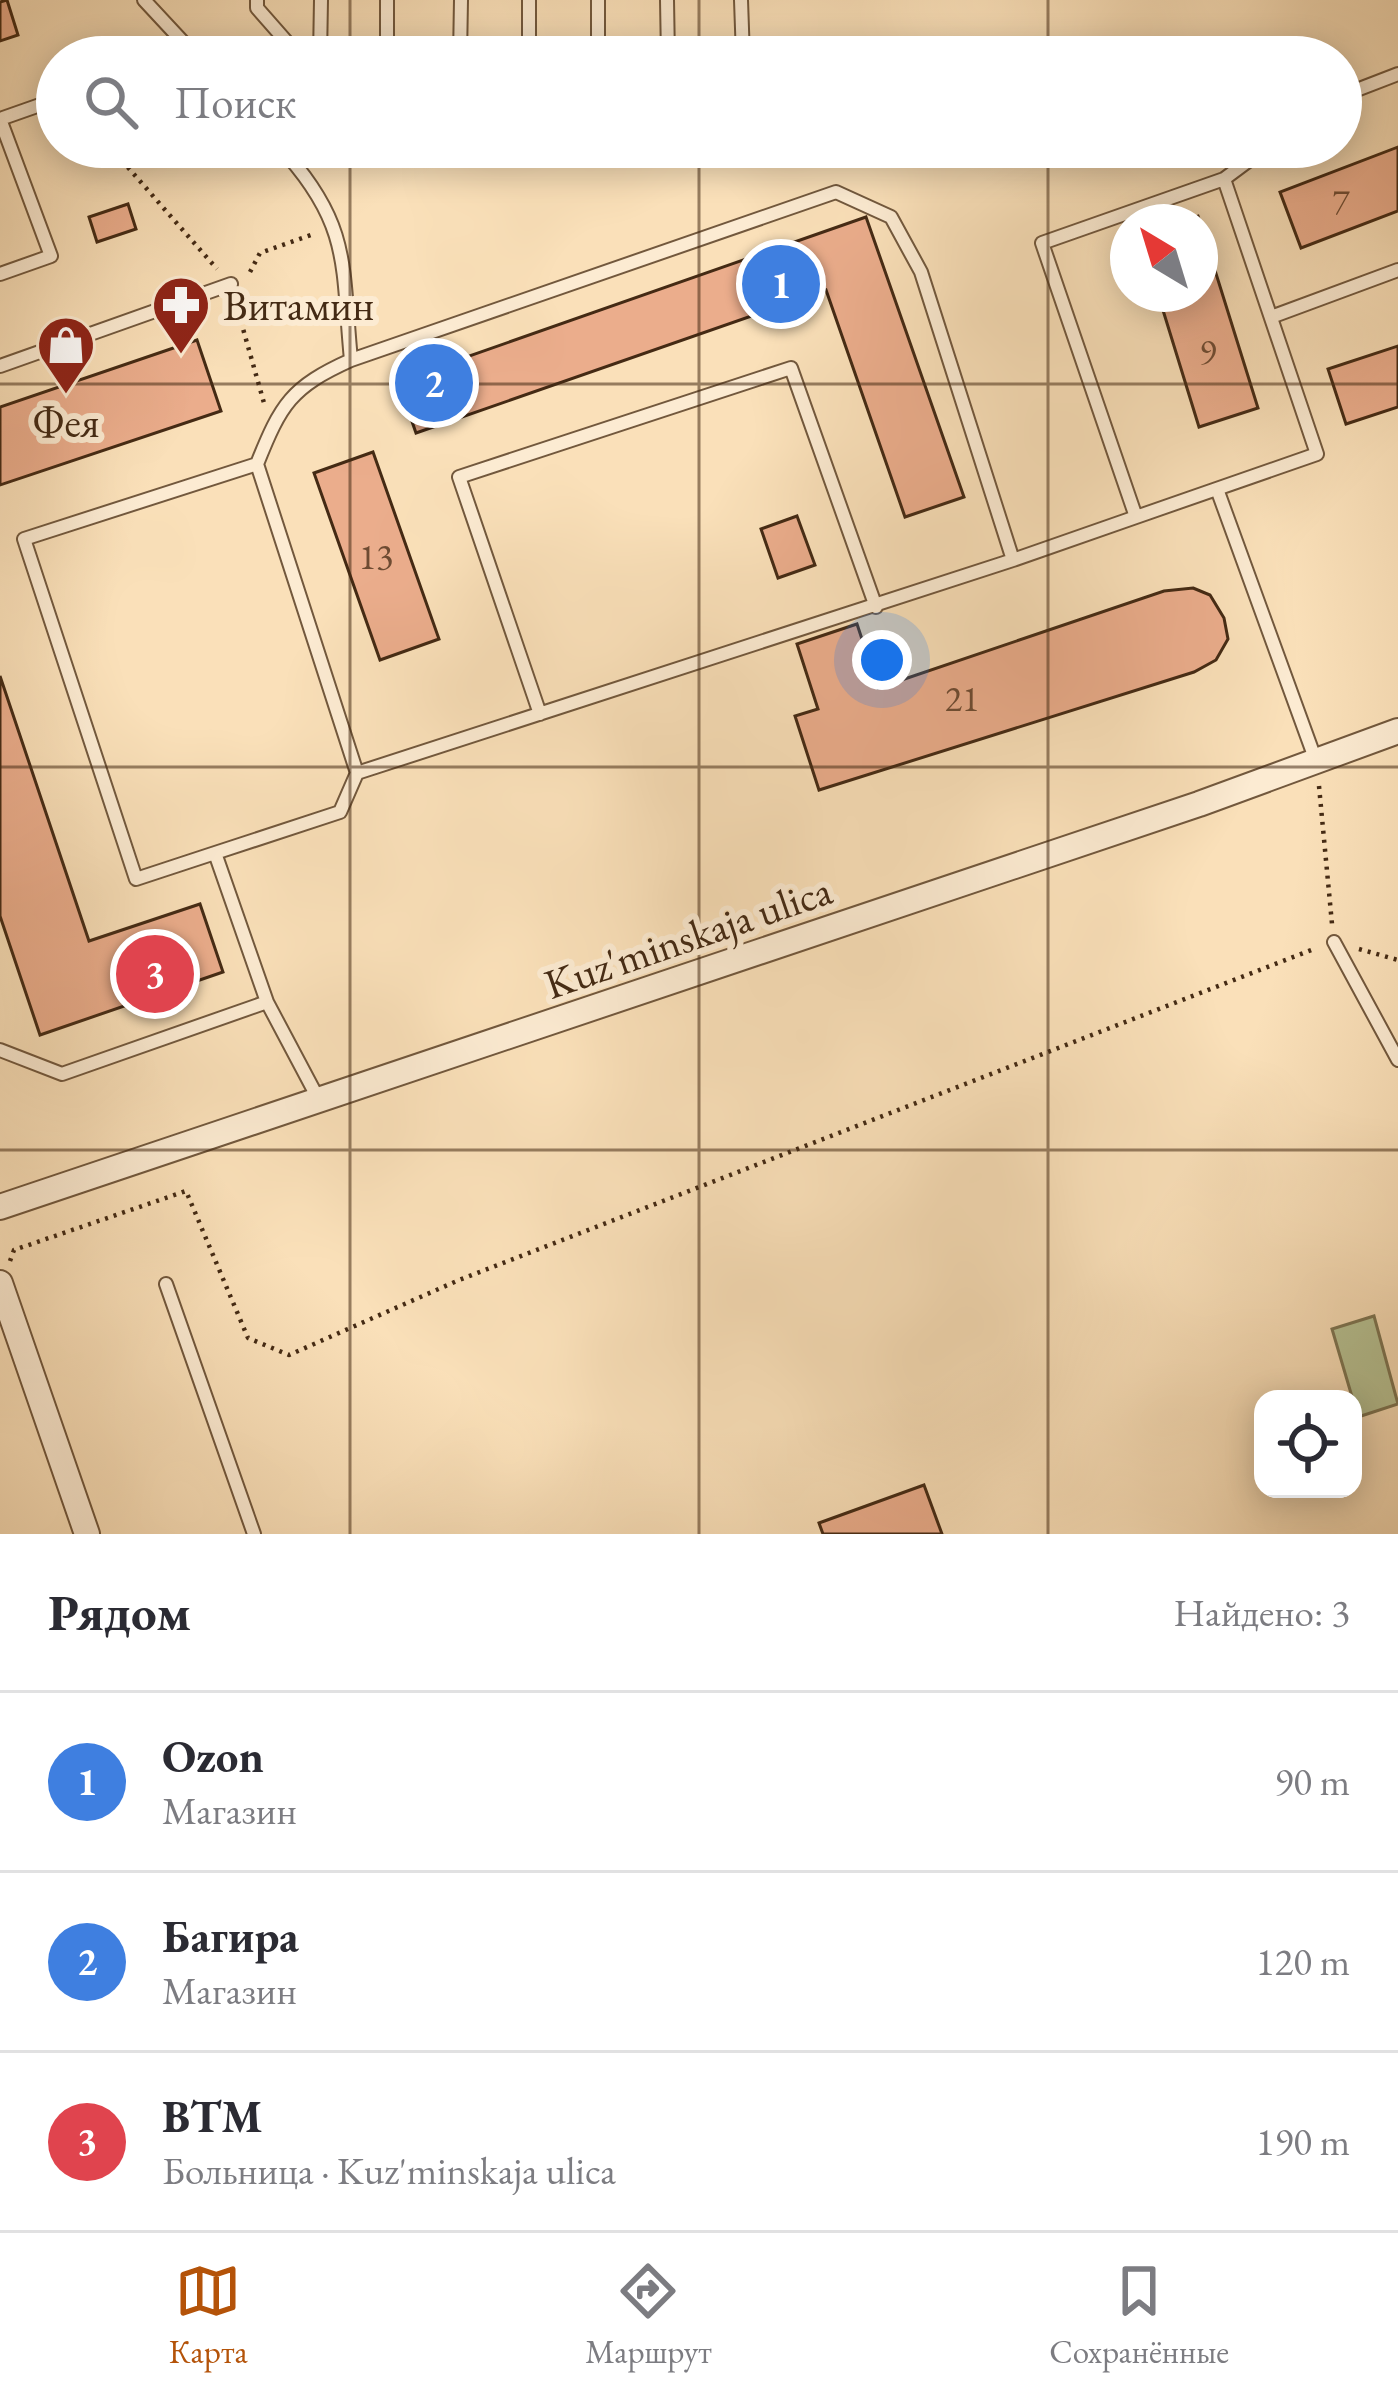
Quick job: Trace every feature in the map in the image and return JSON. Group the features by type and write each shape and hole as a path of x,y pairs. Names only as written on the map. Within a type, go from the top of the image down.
{"street":[{"name":"Kuz'minskaja ulica","path":"0,1207 320,1102 1398,731"},
{"path":"6,1277 87,1534"}],"lane":[{"path":"144,0 178,36"},
{"path":"320,36 321,0"},
{"path":"387,0 387,36"},
{"path":"460,36 461,0"},
{"path":"529,0 530,36"},
{"path":"598,0 598,36"},
{"path":"667,0 668,36"},
{"path":"741,0 742,36"},
{"path":"254,3 282,36"},
{"path":"1362,88 1398,74"},
{"path":"0,274 51,256 1,118 36,106"},
{"path":"301,168 338,227 351,360"},
{"path":"1136,518 1042,243 1224,179 1239,168"},
{"path":"357,773 876,607 1317,454 1224,179"},
{"path":"257,464 24,539 136,879 340,812 357,773 257,464 285,400 307,380 351,360 836,192 891,217 922,272 1013,560"},
{"path":"1271,317 1398,270"},
{"path":"0,366 231,284"},
{"path":"540,714 459,477 791,368 876,607"},
{"path":"1217,490 1316,761"},
{"path":"214,853 266,1002 320,1102"},
{"path":"1334,942 1398,1060"},
{"path":"0,1050 62,1074 266,1002"},
{"path":"166,1284 254,1534"}],"path":[{"path":"231,284 247,278 260,253 326,230"},
{"path":"1316,761 1334,942"},
{"path":"6,1277 14,1250 186,1191 248,1338 289,1355 459,1280 1113,1022 1334,942 1398,960"}],"green space":[{"path":"1374,1316 1398,1404 1362,1416 1362,1390 1350,1390 1332,1329"}],"building":[{"path":"7,0 18,35 0,41 0,2"},
{"path":"1398,147 1398,211 1301,248 1280,192 1343,168 1362,168 1362,161"},
{"path":"128,204 136,229 97,242 89,217"},
{"path":"866,217 964,497 905,517 826,290 416,433 398,381"},
{"path":"1218,280 1258,408 1199,427 1164,312 1218,312"},
{"path":"197,340 221,411 0,485 0,407"},
{"path":"1398,346 1398,407 1346,424 1328,369"},
{"path":"373,452 439,639 380,660 314,473"},
{"path":"797,516 815,565 778,578 761,529"},
{"path":"1193,588 1210,595 1224,618 1228,639 1216,660 1194,672 819,790 795,716 818,709 797,644 857,624 878,688 1164,591"},
{"path":"0,676 89,941 200,904 223,972 40,1035 0,916"},
{"path":"924,1485 942,1534 823,1534 819,1523"}],"place":[{"name":"Ozon","path":"781,284"},
{"name":"Витамин","path":"181,356"},
{"name":"Багира","path":"434,383"},
{"name":"Фея","path":"66,396"},
{"name":"ВТМ","path":"155,974"}]}
